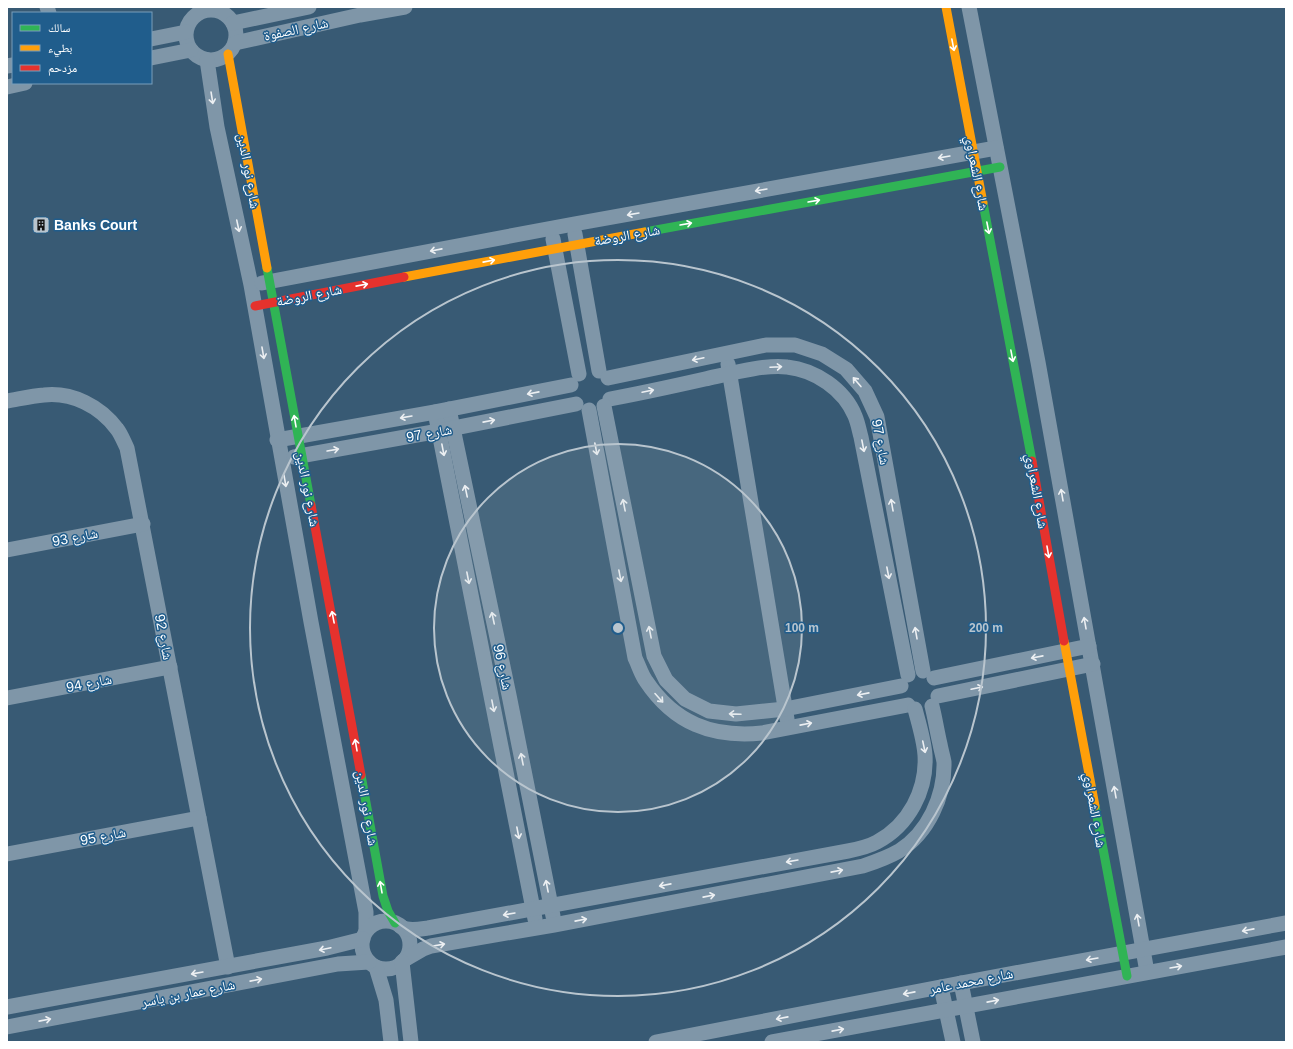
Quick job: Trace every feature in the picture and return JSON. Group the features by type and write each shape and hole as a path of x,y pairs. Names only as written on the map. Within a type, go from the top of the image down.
{"street":[{"name":"شارع الصفوة","path":"233,23 309,7"},
{"name":"شارع الصفوة","path":"232,48 359,11 405,7"},
{"name":"شارع الشعراوي","path":"946,7 1023,412 1069,669 1127,976"},
{"name":"شارع الشعراوي","path":"969,7 1038,362 1147,972"},
{"path":"219,9 233,23 236,36 232,48 218,59 207,60 200,58 191,50 188,44 186,32 190,21 198,10 219,9"},
{"path":"152,38 186,32"},
{"name":"شارع نور الدين","path":"232,48 270,282 383,896 388,911 398,924"},
{"path":"152,58 191,50"},
{"name":"شارع نور الدين","path":"207,60 217,127 255,306 277,440 366,912 365,934"},
{"path":"7,86 19,84"},
{"name":"شارع الروضة","path":"251,285 574,224 996,148"},
{"name":"شارع الروضة","path":"255,306 555,248 1000,167"},
{"path":"574,224 604,374 612,388 607,403 654,656 666,680 685,699 709,711 736,714 785,709 904,681 917,671 929,674 1089,646"},
{"path":"551,229 575,379 572,395 582,407 635,658 645,679 659,698 676,714 697,725 719,732 742,734 788,728 912,707 924,709 935,701 1093,664"},
{"name":"شارع 97","path":"604,374 766,345 795,345 822,354 846,369 865,391 877,417 929,674"},
{"path":"726,353 788,728"},
{"name":"شارع 97","path":"607,403 730,374 786,366 808,371 833,387 843,397 855,416 861,437 904,681"},
{"path":"575,379 589,370 604,374"},
{"name":"شارع 97","path":"277,440 442,411 575,379"},
{"name":"شارع 92","path":"7,401 45,395 65,396 85,402 102,413 117,429 127,448 228,967"},
{"path":"582,407 597,410 607,403"},
{"name":"شارع 97","path":"281,460 582,407"},
{"name":"شارع 96","path":"442,411 537,928"},
{"name":"شارع 96","path":"446,430 510,695 554,925"},
{"name":"شارع 93","path":"7,550 142,524"},
{"name":"شارع 94","path":"7,698 170,668"},
{"path":"373,964 386,968 392,968 422,949 431,946 554,925 863,866 882,860 900,850 916,837 928,820 937,802 942,782 944,762 935,701 939,690 938,683 929,674"},
{"path":"391,1042 386,1000 373,964 363,951 365,934 378,922 390,921 403,928 411,929 428,928 533,910 863,848 890,834 911,811 918,798 923,783 925,768 925,753 912,707 902,697 904,681"},
{"name":"شارع 95","path":"7,854 199,818"},
{"name":"شارع محمد عامر","path":"656,1042 707,1037 961,983 1286,923"},
{"path":"398,924 408,936 409,942 408,955 403,961 411,1042"},
{"name":"شارع عمار بن ياسر","path":"7,1007 327,948 365,934"},
{"name":"شارع محمد عامر","path":"772,1042 1286,947"},
{"name":"شارع عمار بن ياسر","path":"7,1027 338,964 373,964"},
{"path":"961,983 973,1042"},
{"path":"941,987 953,1042"}],"traffic: fast":[{"path":"645,232 1000,167"},
{"path":"983,203 1032,461"},
{"path":"267,268 311,505"},
{"path":"361,775 383,896 388,911 395,923"},
{"path":"1095,806 1127,976"}],"traffic: slow":[{"path":"946,7 983,203"},
{"path":"228,54 267,268"},
{"path":"404,277 645,232"},
{"path":"1064,641 1095,806"}],"traffic: jam":[{"path":"255,306 404,277"},
{"path":"1032,461 1064,641"},
{"path":"311,505 361,775"}],"place":[{"name":"Banks Court","path":"41,225"}]}
